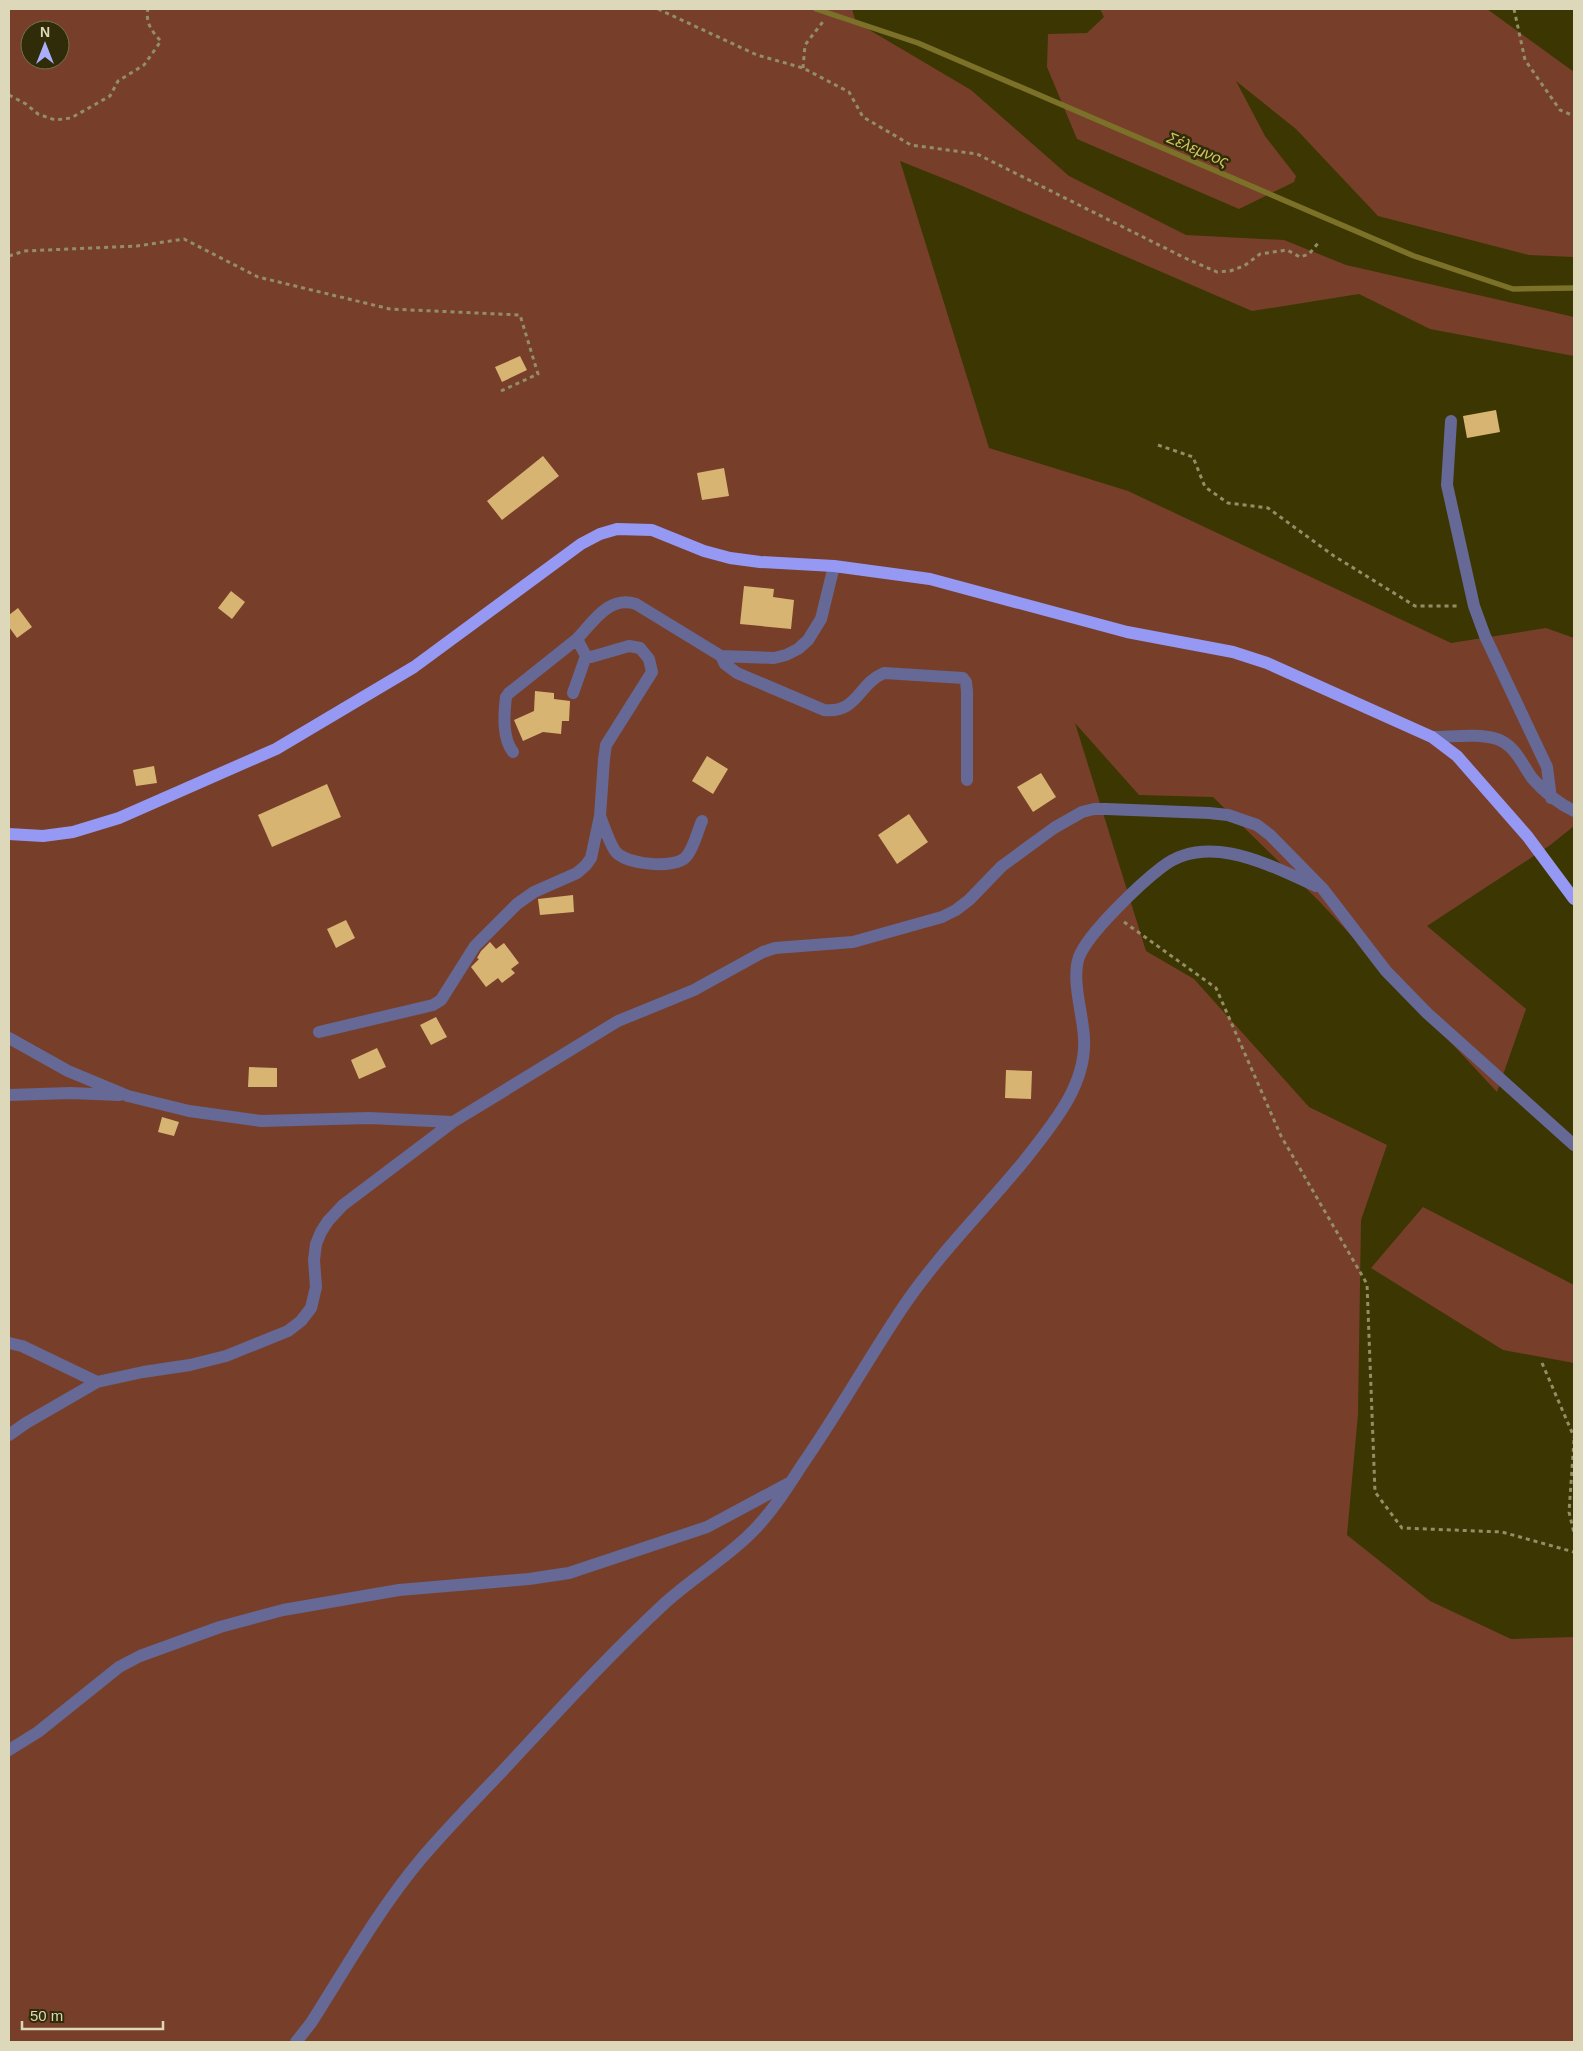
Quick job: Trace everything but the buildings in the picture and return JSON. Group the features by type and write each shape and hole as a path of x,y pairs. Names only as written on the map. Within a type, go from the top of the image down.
{"main road":[{"path":"9,834 42,836 73,832 119,818 276,749 414,667 582,544 600,534 617,529 652,530 704,551 730,558 760,562 834,566 930,579 1127,632 1233,652 1267,663 1432,737 1458,756 1528,837 1574,899"}],"street":[{"path":"1451,421 1447,485 1474,606 1485,636 1547,767 1551,798"},
{"path":"512,752 508,746 506,735 506,697 576,639 609,606 623,601 636,604 721,656 774,658 798,649 808,640 821,619 834,566"},
{"path":"573,693 586,656 576,639"},
{"path":"319,1032 432,1005 441,1000 475,946 517,904 534,892 577,873 591,858 600,816 606,746 652,672 652,666 640,648 635,646 591,657 586,656"},
{"path":"721,656 725,664 737,673 824,710 834,711 849,706 875,678 884,673 963,678 966,682 967,691 967,780"},
{"path":"1432,737 1483,737 1505,743 1512,747 1533,779 1551,798 1574,811"},
{"path":"9,1435 26,1423 97,1382 143,1372 190,1365 226,1356 288,1331 301,1321 311,1308 316,1287 314,1260 316,1244 321,1232 343,1205 453,1122 618,1021 694,990 763,952 775,948 853,942 942,917 956,910 969,900 1002,866 1054,828 1082,812 1106,809 1209,813 1241,819 1257,825 1270,835 1323,889 1386,971 1420,1006 1574,1145"},
{"path":"600,816 616,853 626,859 641,863 671,864 680,862 687,855 702,821"},
{"path":"296,2042 311,2023 393,1895 421,1859 558,1712 666,1602 751,1534 774,1507 829,1426 902,1309 963,1230 1052,1125 1074,1088 1085,1043 1077,979 1080,954 1112,913 1161,867 1177,857 1191,853 1217,852 1253,859 1323,889"},
{"path":"9,1038 68,1071 128,1096 189,1111 261,1121 369,1118 453,1122"},
{"path":"9,1095 70,1093 128,1096"},
{"path":"9,1343 22,1346 97,1382"},
{"path":"9,1750 38,1732 119,1667 140,1656 220,1627 283,1610 399,1590 529,1579 569,1573 707,1527 792,1481"}],"path":[{"path":"9,95 26,104 38,114 55,120 71,118 110,96 118,81 144,65 162,41 153,32 146,17 148,9"},
{"path":"658,9 757,55 803,68 849,92 863,117 911,145 977,154 1185,258 1217,272 1230,271 1244,266 1260,254 1287,250 1300,257 1309,254 1319,242"},
{"path":"1514,9 1525,60 1560,110 1574,116"},
{"path":"803,68 804,45 825,19"},
{"path":"9,256 24,251 137,246 184,239 258,277 390,309 520,315 538,374 502,391"},
{"path":"1158,445 1193,457 1205,487 1228,502 1268,508 1334,556 1415,606 1474,606"},
{"path":"1112,913 1216,988 1281,1136 1367,1284 1374,1492 1402,1528 1502,1532 1574,1552"},
{"path":"1542,1363 1574,1438 1568,1512 1574,1533"}],"shaded area":[{"path":"9,9 852,9 856,22 971,90 1069,176 1186,235 1284,240 1346,265 1574,317 1574,356 1430,329 1359,294 1252,311 900,161 989,448 1128,491 1451,643 1546,628 1574,638 1574,826 1549,846 1427,926 1526,1009 1497,1092 1319,901 1213,797 1139,795 1075,723 1146,951 1194,979 1309,1107 1387,1145 1361,1220 1358,1414 1347,1535 1430,1601 1511,1639 1574,1637 1574,2042 9,2042"},
{"path":"1100,9 1487,9 1574,72 1574,257 1529,255 1378,216 1296,129 1236,81 1265,136 1296,176 1294,182 1239,209 1077,139 1047,67 1048,34 1087,33 1104,17"},
{"path":"1423,1207 1574,1285 1574,1363 1503,1350 1371,1268"}],"waterway":[{"name":"Σέλεμνος","path":"816,9 918,43 1414,256 1513,289 1574,288"}]}
